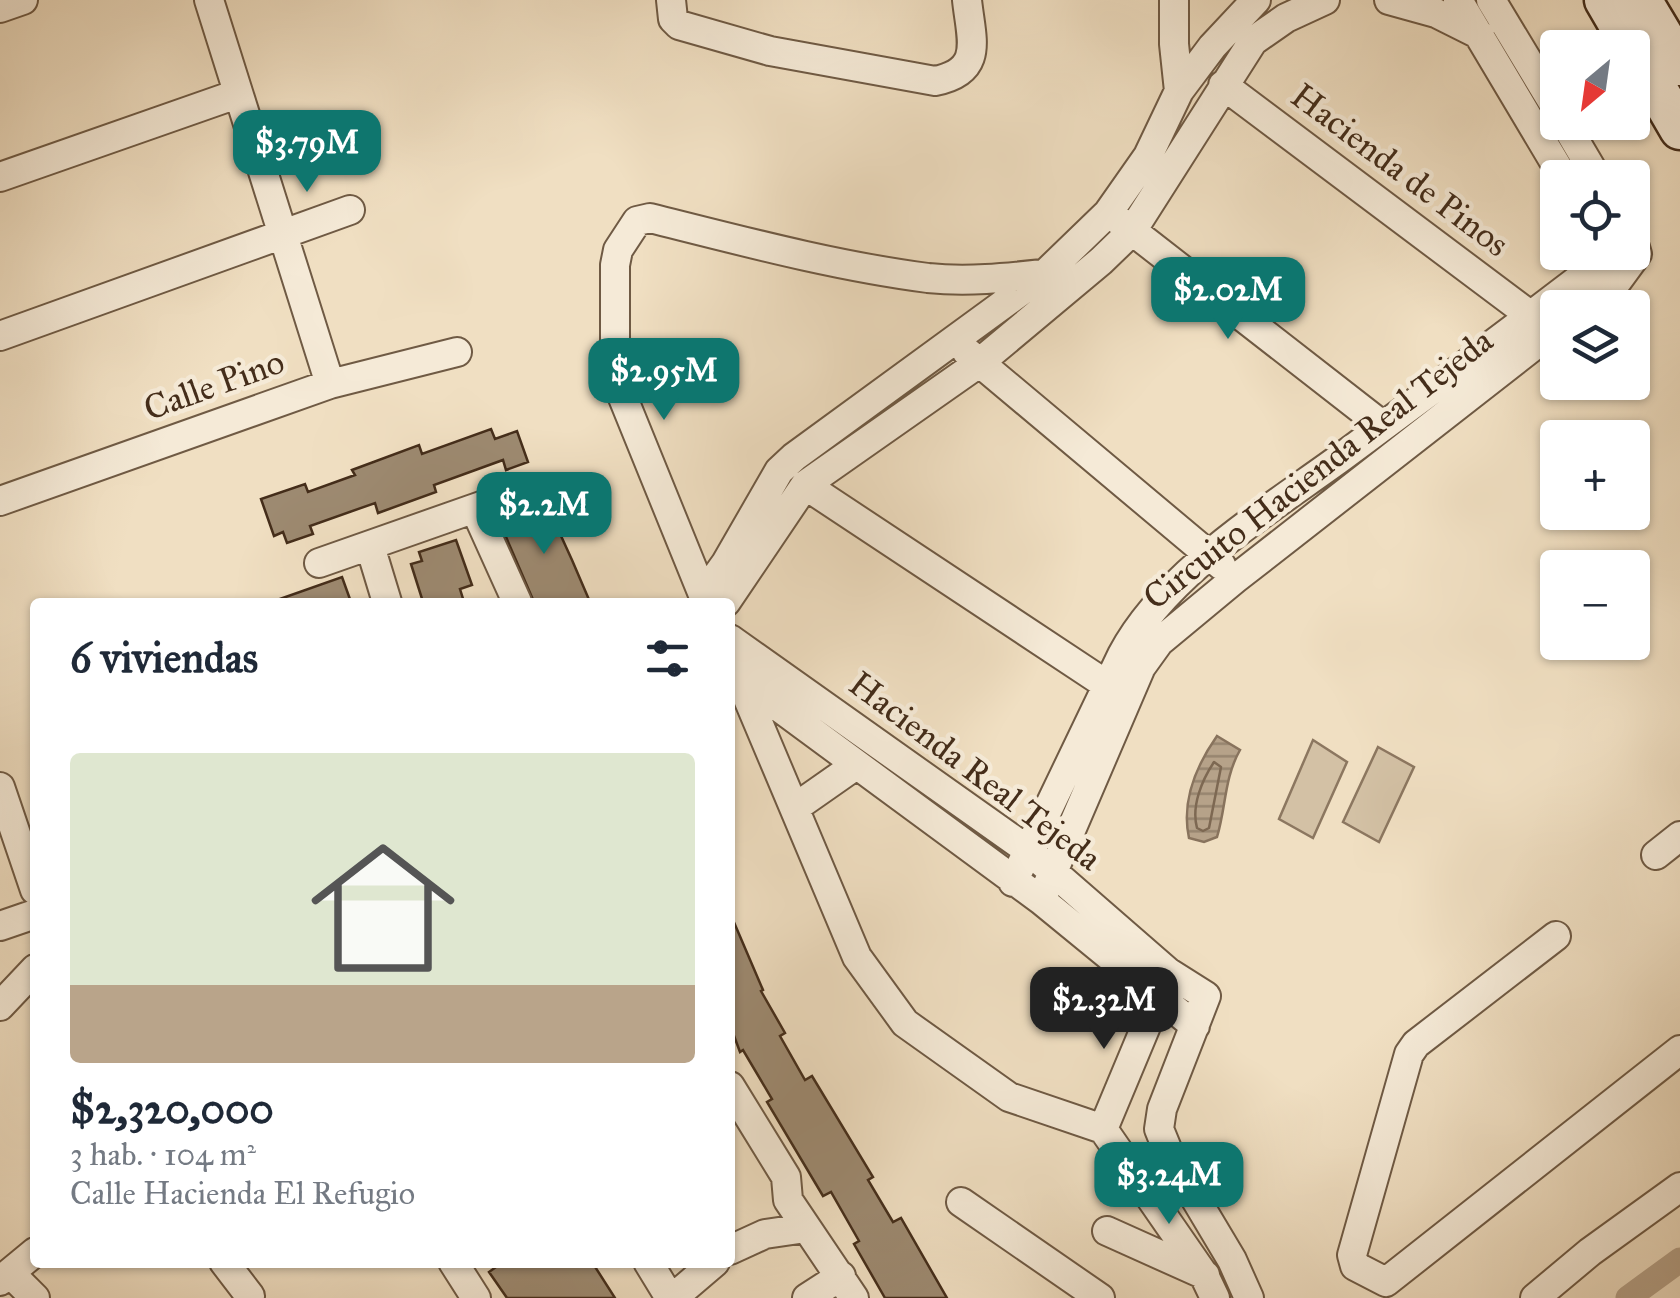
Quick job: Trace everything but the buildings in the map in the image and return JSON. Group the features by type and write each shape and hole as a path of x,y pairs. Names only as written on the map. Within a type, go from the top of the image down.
{"main road":[{"path":"1605,0 1672,63"},
{"path":"1641,0 1672,63 1680,129"}],"street":[{"path":"0,8 23,0"},
{"path":"209,0 330,384"},
{"path":"671,0 673,18 679,25 770,51 935,81 962,72 969,64 972,53 967,0"},
{"path":"1174,0 1179,91"},
{"path":"713,598 726,563 779,471 1046,274 1108,212 1148,156 1179,91 1212,46 1256,0"},
{"path":"714,598 806,485 979,363 1132,230 1253,41 1286,18 1325,0"},
{"path":"1389,0 1436,13 1491,19"},
{"path":"1458,0 1491,19 1540,86"},
{"path":"1491,19 1556,160"},
{"name":"Hacienda de Pinos","path":"1223,85 1532,316"},
{"path":"0,177 237,94"},
{"path":"0,336 350,210"},
{"path":"1108,212 1383,426"},
{"path":"711,598 615,378 615,265 625,235 636,222 650,218 760,246 930,278 988,280 1046,274"},
{"name":"Circuito Hacienda Real Tejeda","path":"1013,882 1132,634 1209,554 1590,270"},
{"path":"1606,290 1625,270"},
{"path":"954,341 1235,579"},
{"name":"Circuito Hacienda Real Tejeda","path":"1041,900 1141,667 1159,642 1540,342"},
{"name":"Calle Pino","path":"0,501 330,384 458,352"},
{"path":"806,485 1107,685"},
{"path":"319,562 504,498"},
{"path":"475,509 515,598"},
{"path":"370,546 387,598"},
{"name":"Hacienda Real Tejeda","path":"735,643 1029,851 1163,984"},
{"path":"736,667 857,957 905,1023 1009,1097 1103,1129 1210,1286"},
{"name":"Hacienda Real Tejeda","path":"736,667 856,765 1013,882 1163,984"},
{"name":"Hacienda Real Tejeda","path":"796,808 856,765"},
{"path":"0,787 30,875"},
{"path":"1656,855 1680,836"},
{"path":"0,926 30,916"},
{"path":"1556,936 1416,1044 1409,1054 1352,1255 1354,1266 1379,1290 1680,1050"},
{"path":"0,1006 30,974"},
{"path":"1103,1129 1163,984"},
{"path":"1163,984 1206,996 1162,1109 1158,1129 1232,1260 1249,1298"},
{"path":"1163,984 1195,1026"},
{"path":"735,1094 786,1177 788,1200 848,1287 807,1298"},
{"path":"1535,1298 1590,1252 1680,1187"},
{"path":"961,1202 1082,1293"},
{"path":"735,1248 765,1234 806,1228"},
{"path":"1107,1230 1210,1286"},
{"path":"30,1256 5,1277 35,1298"},
{"path":"1210,1286 1232,1260"},
{"path":"229,1268 250,1296"},
{"path":"456,1268 476,1298"},
{"path":"652,1268 671,1298 708,1268"}],"shaded area":[{"path":"1313,740 1347,762 1313,838 1279,819"},
{"path":"1378,747 1414,767 1379,842 1343,822"}],"water":[{"path":"1217,736 1240,750 1231,771 1217,837 1204,842 1189,838 1187,811 1197,772"}],"waterway":[{"path":"1628,1298 1680,1260"}]}
